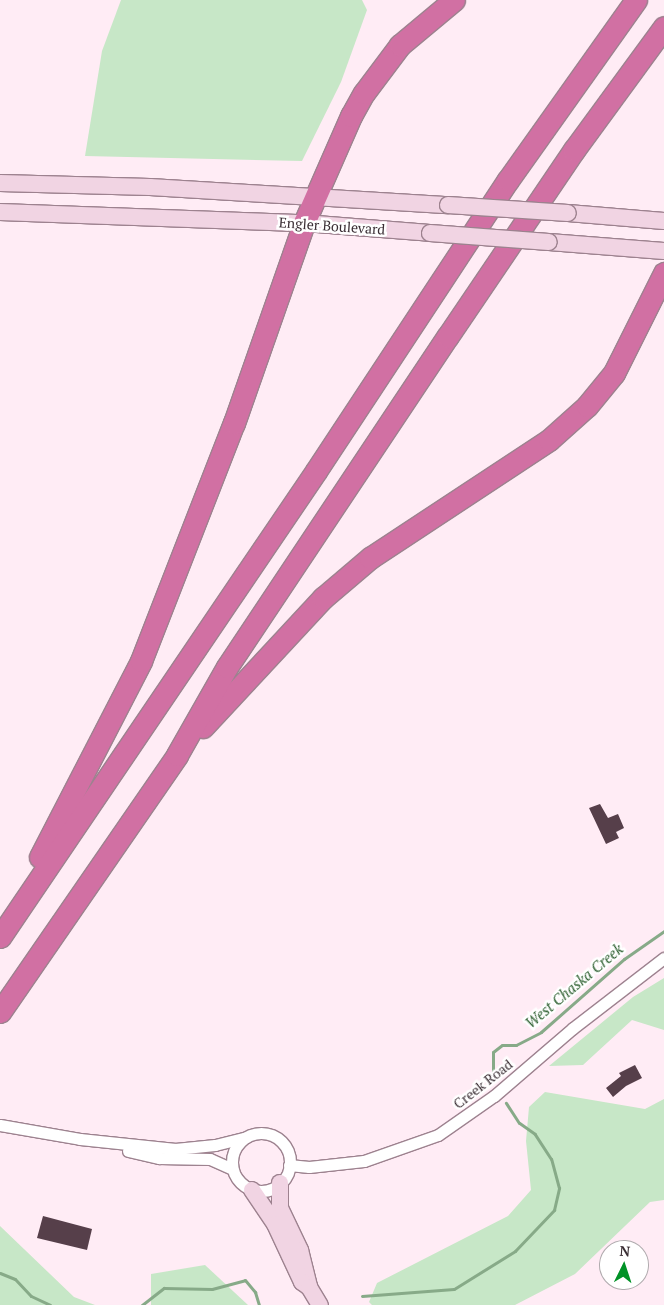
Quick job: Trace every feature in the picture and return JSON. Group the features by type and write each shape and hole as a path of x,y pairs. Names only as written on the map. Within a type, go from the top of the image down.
{"highway":[{"path":"0,931 75,793 141,661 234,424 304,222 364,93 400,45 454,0"},
{"path":"0,937 300,496 508,180 636,0"},
{"path":"0,1012 177,755 227,667 448,336 574,150 664,27"},
{"path":"177,755 329,593 378,553 549,440 587,406 614,372 664,273"}],"main road":[{"name":"Engler Boulevard","path":"0,183 150,187 448,205 664,221"},
{"name":"Engler Boulevard","path":"0,212 304,222 664,251"},
{"path":"280,1183 280,1208 300,1250 309,1287 320,1305"},
{"path":"252,1190 274,1224 302,1282 309,1287"}],"street":[{"name":"Creek Road","path":"289,1165 309,1167 364,1161 438,1134 494,1096 572,1028 664,958"},
{"path":"0,1125 80,1139 159,1158 210,1159 232,1169"},
{"path":"80,1139 175,1149 215,1145 255,1134 273,1136 286,1148 289,1165 280,1183 272,1189 252,1190 236,1178 232,1169 234,1150 246,1137"}],"green space":[{"path":"121,0 362,0 367,10 341,82 302,161 85,156 102,51"},
{"path":"664,978 664,1030 632,1020 583,1065 549,1066 633,997"},
{"path":"545,1092 645,1109 664,1099 664,1200 650,1202 610,1240 599,1240 599,1251 575,1274 515,1305 372,1305 369,1302 377,1283 508,1216 531,1190 526,1141 529,1107"},
{"path":"0,1226 74,1297 95,1305 0,1305"},
{"path":"205,1265 248,1305 151,1305 151,1274"}],"building":[{"path":"600,804 608,818 618,814 624,828 616,832 619,838 606,844 589,808"},
{"path":"635,1065 642,1078 626,1086 613,1097 606,1088 621,1076 619,1073"},
{"path":"43,1216 92,1229 87,1250 37,1238"}],"waterway":[{"name":"West Chaska Creek","path":"493,1078 493,1052 502,1045 516,1045 541,1032 624,959 664,931"},
{"name":"West Chaska Creek","path":"362,1296 454,1289 515,1251 554,1210 559,1188 551,1159 535,1134 519,1123 506,1103"},
{"name":"West Chaska Creek","path":"0,1273 15,1279 31,1296 50,1305"},
{"name":"West Chaska Creek","path":"142,1305 164,1288 212,1289 245,1280 255,1292 259,1305"}]}
